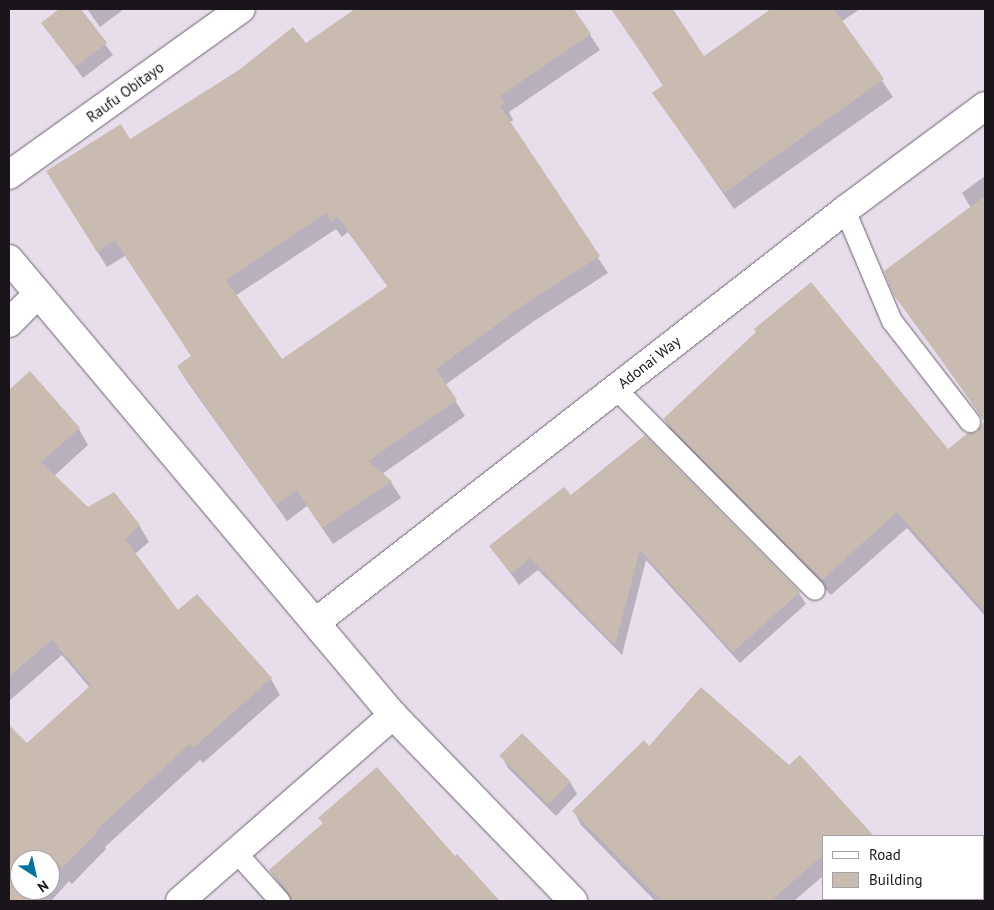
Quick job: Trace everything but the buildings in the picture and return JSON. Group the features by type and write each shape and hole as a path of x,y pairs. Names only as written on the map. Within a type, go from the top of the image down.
{"street":[{"name":"Raufu Obitayo","path":"9,175 241,9"},
{"name":"Adonai Way","path":"316,622 845,210 985,106"},
{"path":"9,259 37,295 393,715 573,901"},
{"path":"9,323 37,295"},
{"path":"180,901 393,715"}],"lane":[{"path":"845,210 892,321 970,422"},
{"path":"615,388 815,590"},
{"path":"236,852 280,901"}]}
